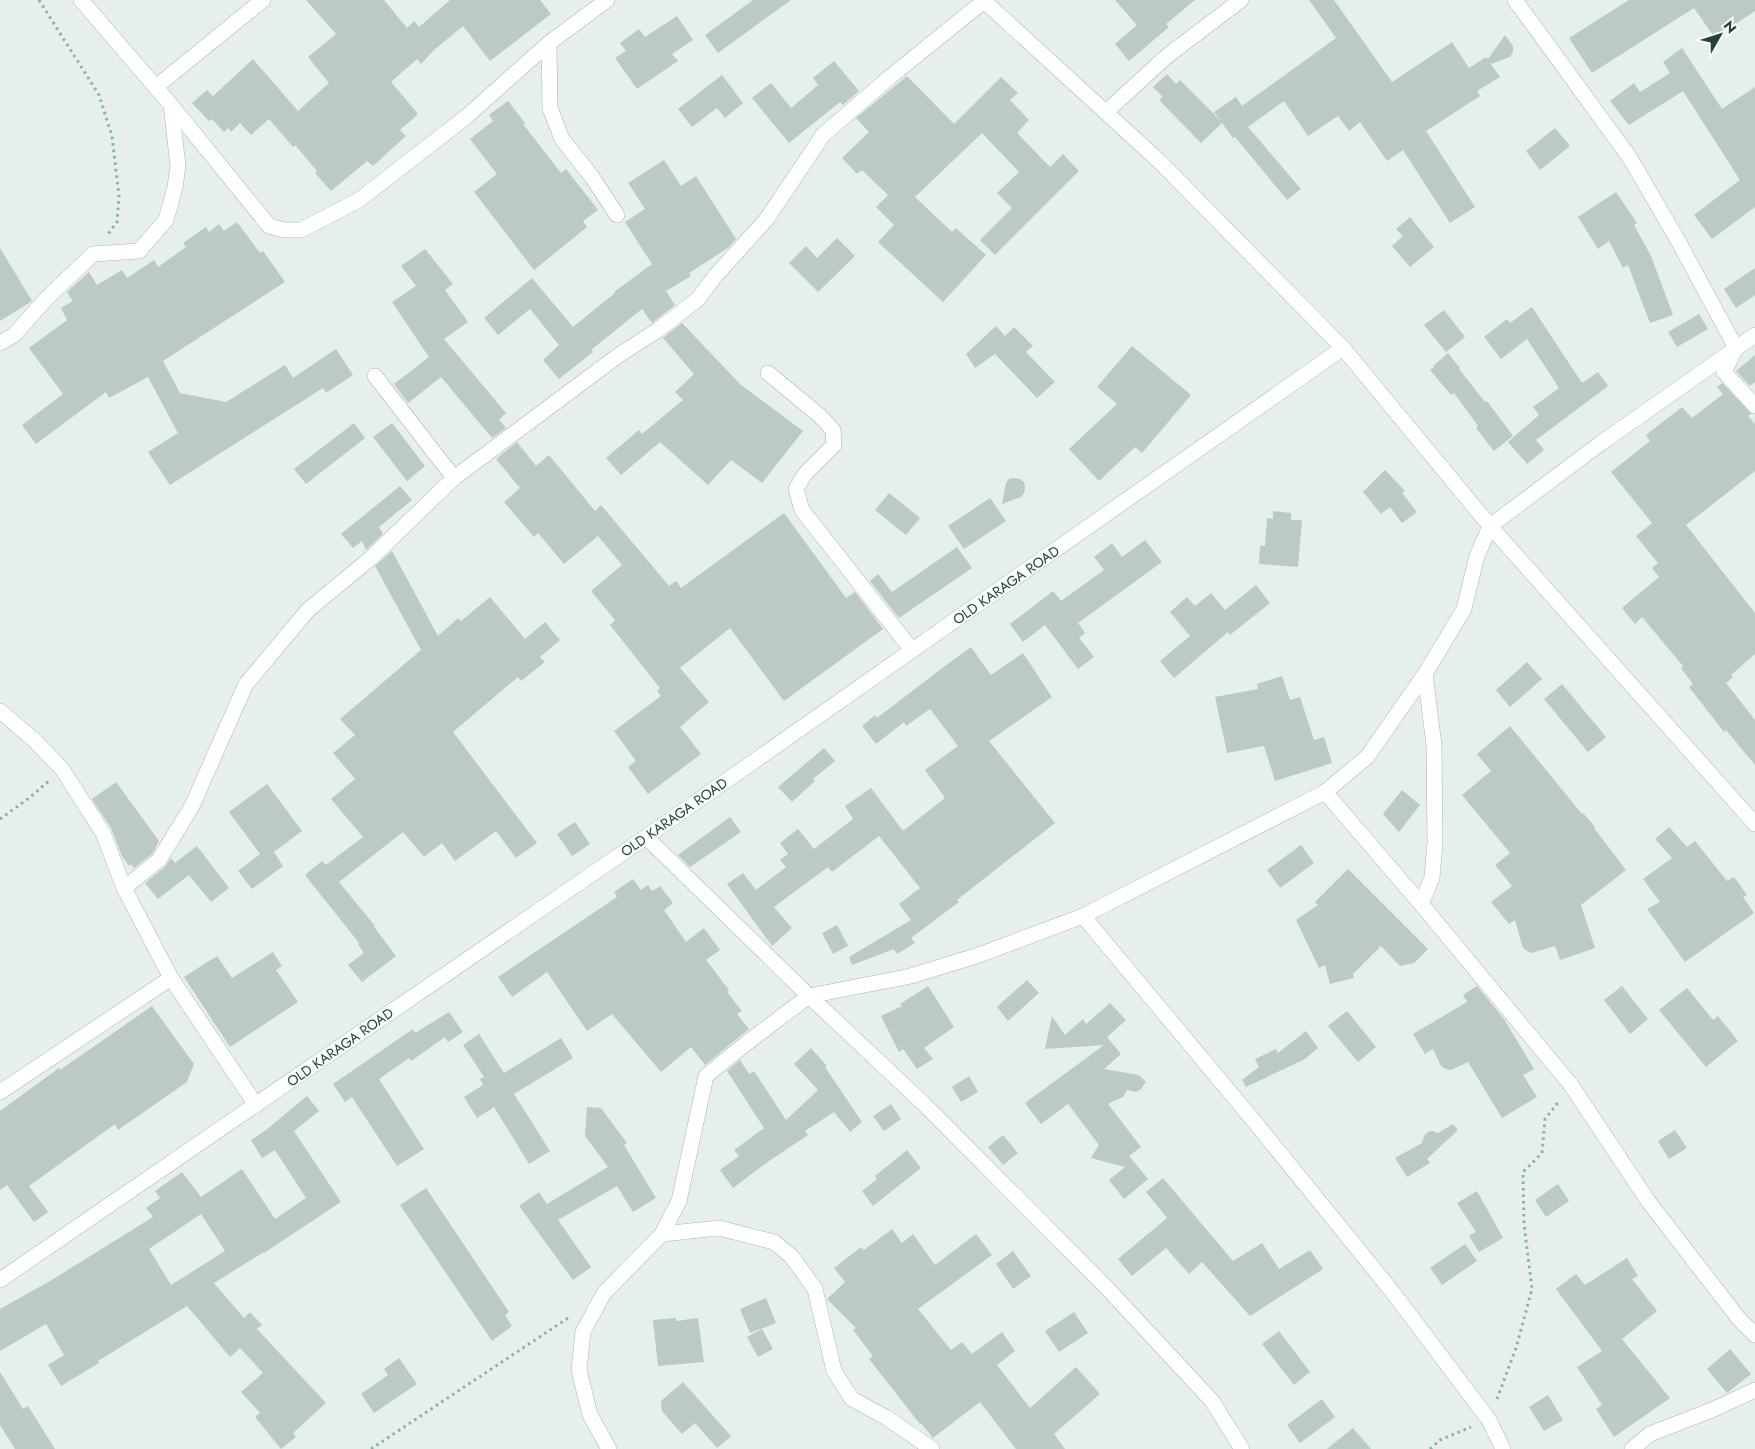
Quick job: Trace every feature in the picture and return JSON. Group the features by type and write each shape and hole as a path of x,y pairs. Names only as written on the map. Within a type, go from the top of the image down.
{"street":[{"path":"82,0 156,86 269,226 284,230 301,230 359,200 466,117 549,43 606,0"},
{"path":"156,86 263,0"},
{"path":"1106,112 1167,56 1241,0"},
{"path":"1515,0 1630,158 1676,237 1736,348"},
{"path":"124,888 159,860 192,806 246,684 308,610 371,558 454,478 619,355 658,330 698,299 716,275 766,220 823,136 890,77 984,1 1159,161 1343,348 1490,526 1755,824"},
{"path":"549,43 550,108 562,139 592,177 617,215"},
{"path":"0,343 14,335 46,299 93,254 139,251 166,220 178,166 171,105"},
{"path":"609,1449 590,1415 579,1370 583,1332 604,1293 662,1234 679,1200 706,1076 809,996 911,976 979,955 1083,916 1325,792 1367,757 1425,674 1464,609 1477,556 1490,526 1601,443 1755,334"},
{"name":"OLD KARAGA ROAD","path":"0,1280 646,837 1343,348"},
{"path":"1736,348 1724,372 1755,406"},
{"path":"768,373 820,416 833,430 834,445 806,474 796,488 802,510 912,650"},
{"path":"376,376 454,478"},
{"path":"1421,904 1432,878 1435,843 1434,745 1425,674"},
{"path":"0,711 34,740 62,768 103,833 124,888 170,978 256,1104"},
{"path":"1325,792 1421,904 1571,1085 1648,1201 1739,1319 1755,1336"},
{"path":"646,837 809,996 925,1105 1106,1288 1212,1401 1242,1449"},
{"path":"1083,916 1253,1120 1391,1290 1489,1420 1503,1449"},
{"path":"0,1092 170,978"},
{"path":"662,1234 719,1228 774,1242 792,1257 815,1289 834,1371 852,1399 887,1418 932,1449"},
{"path":"1632,1449 1650,1434 1712,1410 1755,1390"}],"path":[{"path":"39,0 99,94 112,136 119,196 117,222 93,254"},
{"path":"0,819 29,798 62,768"},
{"path":"1430,1449 1440,1440 1489,1420 1516,1348 1532,1289 1524,1224 1523,1172 1542,1153 1545,1119 1571,1085"},
{"path":"371,1449 572,1315"}],"building":[{"path":"306,0 384,0 407,28 414,21 419,27 450,0 540,0 551,14 490,61 463,26 434,50 421,64 417,59 391,82 418,114 400,130 406,136 373,166 367,161 331,191 315,173 317,171 295,145 293,147 269,119 251,135 240,123 231,132 228,128 224,132 212,119 209,121 192,103 207,90 213,96 253,59 298,111 329,83 308,57 336,34"},
{"path":"753,0 791,0 718,53 705,35"},
{"path":"1115,0 1195,0 1166,24 1169,27 1129,61 1115,44 1137,25"},
{"path":"1309,0 1334,0 1392,82 1452,42 1469,68 1486,57 1488,59 1505,35 1513,46 1513,52 1510,57 1491,64 1500,77 1477,91 1480,96 1426,131 1475,207 1450,223 1403,150 1387,161 1360,122 1349,131 1338,116 1308,136 1284,101 1248,127 1301,189 1287,200 1222,123 1201,143 1159,100 1163,97 1153,87 1167,74 1176,84 1180,80 1221,121 1214,112 1236,97 1242,106 1336,38"},
{"path":"1629,0 1755,0 1755,11 1715,38 1694,8 1592,73 1569,38"},
{"path":"677,16 693,40 672,54 678,61 637,89 615,58 626,51 620,43 639,29 645,37"},
{"path":"1682,48 1722,109 1755,87 1755,207 1712,239 1694,215 1740,180 1683,91 1629,125 1610,101 1634,83 1640,92 1670,73 1663,62"},
{"path":"834,61 859,91 843,105 840,102 789,143 752,98 771,83 791,108 818,85 813,78"},
{"path":"722,75 743,103 725,118 717,108 692,127 678,109"},
{"path":"907,76 954,124 1001,77 1018,93 1010,100 1029,120 1017,133 1050,167 1063,154 1079,171 995,255 980,240 1012,208 997,193 1019,172 982,133 915,197 952,232 956,228 986,255 943,302 878,242 894,225 876,207 888,195 862,170 857,174 842,158 869,132 856,118"},
{"path":"508,101 525,123 523,124 561,173 566,169 598,210 583,221 587,227 534,270 474,192 497,174 470,139 493,121 489,115"},
{"path":"1555,128 1570,146 1540,170 1526,151"},
{"path":"664,160 681,186 696,176 736,239 728,248 689,273 691,276 666,291 675,305 652,323 642,309 591,350 593,352 559,379 543,360 559,345 530,309 498,335 484,318 532,278 573,327 614,292 652,264 625,222 645,209 628,183"},
{"path":"1616,192 1637,223 1634,225 1651,256 1673,315 1650,323 1628,265 1623,268 1609,241 1598,249 1578,217"},
{"path":"1410,217 1434,247 1410,267 1392,246 1403,236 1396,229"},
{"path":"237,222 260,253 263,251 285,282 163,361 180,393 226,402 285,365 293,378 336,349 353,375 326,393 323,388 170,485 148,452 178,433 148,377 109,398 106,392 36,444 22,425 63,394 29,348 67,320 61,308 73,301 67,292 89,272 97,285 122,270 127,278 154,260 158,267 186,247 183,243 206,227 209,232 219,224 224,231"},
{"path":"837,238 855,256 818,292 789,263 806,246 817,258"},
{"path":"0,248 32,301 0,321"},
{"path":"425,249 453,284 445,290 468,322 444,339 506,413 499,420 506,428 492,438 441,377 408,403 394,384 429,357 392,302 416,286 401,266"},
{"path":"1755,268 1755,295 1736,308 1724,289"},
{"path":"1532,307 1582,383 1598,372 1608,386 1536,440 1544,450 1527,464 1508,442 1539,415 1533,407 1559,388 1527,339 1501,359 1484,337 1507,319 1510,323"},
{"path":"1444,310 1465,337 1446,352 1424,325"},
{"path":"1699,314 1708,329 1677,347 1668,332"},
{"path":"682,323 740,384 803,431 762,483 731,460 708,485 660,442 621,475 606,458 639,430 642,434 683,400 675,392 694,374 663,338"},
{"path":"996,326 1005,336 1014,327 1033,346 1026,352 1055,382 1037,398 995,354 975,368 966,354"},
{"path":"1132,346 1191,395 1142,453 1135,447 1099,481 1069,449 1117,404 1097,387"},
{"path":"1448,353 1513,436 1494,451 1476,428 1478,426 1454,393 1451,395 1430,370"},
{"path":"1755,355 1755,382 1750,386 1736,371"},
{"path":"1722,383 1751,414 1748,416 1755,424 1755,471 1686,525 1755,613 1755,654 1731,675 1733,677 1726,683 1755,720 1755,765 1726,730 1724,732 1689,687 1693,684 1681,668 1683,666 1642,617 1635,624 1622,608 1659,577 1652,568 1658,563 1636,536 1652,523 1611,472 1650,441 1646,435 1682,407 1692,418 1723,394 1717,387"},
{"path":"354,423 365,438 306,484 294,469"},
{"path":"392,423 425,466 407,481 373,437"},
{"path":"517,442 536,466 549,455 595,511 601,505 669,586 676,581 681,588 784,513 846,598 855,592 883,629 784,701 730,628 680,668 709,702 680,727 701,754 648,794 628,767 636,761 614,731 661,696 657,691 660,688 610,625 615,620 591,591 622,565 598,536 564,564 538,533 534,537 504,502 520,488 496,459"},
{"path":"1385,470 1405,491 1402,493 1417,512 1402,523 1390,507 1381,514 1363,492"},
{"path":"1014,478 1024,482 1024,493 1021,497 1002,504 1006,483 1009,479"},
{"path":"400,486 412,500 379,527 383,534 366,550 362,541 353,548 341,534"},
{"path":"889,493 920,518 906,535 875,510"},
{"path":"990,498 1006,521 964,549 948,526"},
{"path":"1273,511 1291,513 1291,520 1302,520 1298,567 1259,564 1260,546 1265,546 1267,518 1273,519"},
{"path":"1145,540 1162,562 1078,623 1085,633 1079,638 1094,657 1078,669 1045,625 1023,642 1010,624 1053,591 1061,601 1104,570 1094,557 1112,543 1122,557"},
{"path":"957,547 972,568 899,618 870,581 878,574 892,592"},
{"path":"392,551 438,636 458,618 461,621 490,597 525,639 545,622 560,640 540,657 545,662 521,681 518,677 453,732 537,843 516,858 496,831 455,861 442,843 424,857 403,832 339,882 375,926 396,956 362,982 348,965 364,953 359,943 305,875 322,861 326,865 363,837 331,799 355,779 333,753 355,735 340,719 421,650 375,566"},
{"path":"1256,585 1270,603 1230,635 1228,632 1174,678 1160,661 1190,636 1170,612 1187,597 1195,606 1211,593 1225,610"},
{"path":"971,647 991,675 1023,653 1052,697 989,741 1055,823 957,900 959,902 911,938 915,943 897,954 894,949 852,965 849,957 911,920 899,904 920,888 879,836 832,872 828,867 774,907 792,928 772,946 727,884 743,873 756,890 786,867 780,860 788,854 780,843 798,829 814,849 853,819 845,806 871,788 903,831 945,798 925,770 958,746 930,709 906,726 904,722 876,744 862,726 875,715 877,718"},
{"path":"1527,662 1542,679 1510,707 1496,690"},
{"path":"1282,676 1290,700 1300,697 1314,740 1324,737 1332,763 1275,781 1264,746 1227,753 1215,697 1258,689 1257,684"},
{"path":"1562,684 1606,737 1588,752 1544,699"},
{"path":"1510,726 1582,814 1595,827 1626,870 1581,905 1595,948 1560,960 1555,946 1532,953 1523,948 1515,920 1509,924 1491,902 1512,886 1495,865 1510,853 1462,795 1491,771 1477,754"},
{"path":"824,748 835,761 813,779 815,781 792,802 778,787"},
{"path":"116,782 159,841 152,854 134,868 131,864 129,866 122,856 111,828 92,799"},
{"path":"267,784 302,831 274,852 283,866 252,889 238,871 260,854 229,812"},
{"path":"1402,790 1420,805 1399,832 1383,814"},
{"path":"730,817 741,832 690,867 678,855"},
{"path":"575,822 590,844 572,856 557,834"},
{"path":"1669,827 1687,847 1695,841 1727,881 1734,877 1747,895 1743,897 1754,913 1685,962 1647,909 1660,902 1643,879 1672,858 1655,839"},
{"path":"1301,845 1314,863 1280,888 1267,870"},
{"path":"197,846 229,888 211,902 189,875 158,899 145,883 165,867 171,858 175,863"},
{"path":"1348,869 1428,949 1414,963 1400,966 1381,946 1353,974 1354,978 1330,984 1325,965 1319,968 1296,920 1318,905 1315,902"},
{"path":"633,879 641,890 648,885 652,891 660,886 673,903 664,910 686,942 704,928 720,950 706,960 729,990 727,992 742,1011 737,1014 749,1029 705,1065 691,1047 661,1072 612,1014 587,1031 547,972 512,997 498,977 617,897 614,892"},
{"path":"837,925 848,946 833,954 822,933"},
{"path":"273,952 282,966 276,970 298,1002 230,1047 184,977 217,956 232,978"},
{"path":"1027,980 1039,993 1008,1021 997,1007"},
{"path":"928,986 954,1027 924,1048 933,1059 917,1069 903,1049 899,1052 881,1016 902,1006 900,1004"},
{"path":"1477,986 1504,1019 1534,1069 1523,1075 1537,1097 1502,1118 1468,1062 1451,1070 1446,1069 1441,1066 1433,1049 1425,1054 1413,1034 1467,1002 1463,995"},
{"path":"1622,986 1648,1019 1630,1034 1604,1000"},
{"path":"1687,988 1713,1020 1718,1016 1738,1041 1706,1067 1659,1010"},
{"path":"1110,1003 1126,1020 1107,1037 1121,1054 1104,1069 1139,1075 1146,1082 1136,1092 1127,1090 1123,1097 1108,1104 1141,1147 1129,1156 1148,1179 1124,1199 1109,1180 1125,1167 1091,1158 1099,1145 1068,1104 1041,1124 1025,1103 1104,1045 1045,1049 1052,1016 1065,1035 1083,1019 1086,1024"},
{"path":"152,1006 194,1064 187,1082 118,1130 115,1124 29,1186 48,1212 34,1222 7,1185 0,1190 0,1111 59,1068 60,1070"},
{"path":"1347,1011 1376,1047 1358,1062 1328,1026"},
{"path":"449,1012 463,1032 448,1042 445,1037 411,1061 409,1058 379,1079 424,1149 397,1166 352,1097 345,1102 333,1084 413,1029 415,1033"},
{"path":"1306,1031 1318,1048 1305,1059 1246,1087 1242,1080 1259,1067 1255,1059 1276,1049 1278,1053"},
{"path":"479,1034 504,1073 561,1038 573,1058 514,1094 550,1151 529,1164 494,1107 477,1118 464,1097 483,1085 480,1079 484,1077 463,1045"},
{"path":"811,1048 827,1066 825,1067 862,1122 850,1132 834,1112 805,1131 808,1135 733,1188 720,1170 739,1156 734,1150 764,1128 727,1071 740,1060 749,1074 754,1071 786,1120 818,1090 794,1064"},
{"path":"969,1076 978,1092 961,1102 952,1087"},
{"path":"307,1096 319,1111 294,1131 341,1202 264,1253 214,1283 244,1318 250,1312 262,1325 257,1329 326,1403 293,1433 296,1437 281,1449 255,1417 260,1413 241,1392 263,1373 240,1348 230,1357 187,1306 61,1386 48,1365 64,1355 46,1324 0,1351 0,1309 50,1281 153,1217 146,1208 160,1198 155,1191 182,1172 201,1197 242,1169 275,1219 306,1198 275,1150 262,1158 251,1140","holes":["201,1214 225,1251 171,1285 149,1249"]},
{"path":"891,1104 901,1119 884,1131 873,1116"},
{"path":"587,1107 601,1108 627,1143 624,1145 656,1198 633,1212 617,1186 558,1220 591,1267 573,1280 519,1206 539,1192 547,1204 608,1167 585,1136"},
{"path":"1453,1124 1458,1130 1427,1159 1430,1163 1407,1177 1395,1158 1422,1143 1424,1136 1428,1132 1438,1133"},
{"path":"1675,1130 1687,1148 1669,1159 1658,1141"},
{"path":"1003,1135 1018,1153 1003,1165 988,1147"},
{"path":"907,1150 921,1168 873,1206 862,1191 877,1179 875,1176"},
{"path":"1163,1178 1233,1261 1262,1243 1279,1269 1310,1250 1323,1269 1250,1316 1202,1262 1189,1274 1166,1248 1132,1276 1118,1259 1167,1218 1146,1192"},
{"path":"1558,1184 1569,1201 1546,1217 1535,1200"},
{"path":"426,1188 509,1312 505,1315 512,1326 492,1341 400,1205"},
{"path":"1477,1191 1503,1238 1479,1252 1469,1236 1476,1232 1457,1203"},
{"path":"892,1229 902,1243 913,1234 935,1265 976,1234 992,1255 918,1309 951,1350 962,1342 972,1354 1002,1332 1015,1351 997,1365 1030,1408 1076,1367 1100,1394 1054,1434 1065,1449 1016,1449 980,1402 933,1438 920,1424 869,1359 873,1356 853,1330 856,1328 827,1299 845,1282 834,1268 861,1247 864,1250"},
{"path":"1465,1244 1477,1261 1442,1285 1430,1268"},
{"path":"1013,1251 1031,1276 1013,1289 996,1264"},
{"path":"1627,1258 1638,1276 1632,1279 1657,1311 1622,1339 1670,1398 1614,1437 1596,1409 1602,1405 1577,1367 1602,1351 1556,1289 1576,1274 1585,1285"},
{"path":"766,1298 776,1323 750,1333 740,1309"},
{"path":"1074,1312 1088,1333 1059,1352 1045,1331"},
{"path":"676,1318 676,1321 698,1318 704,1362 658,1366 653,1320"},
{"path":"762,1329 773,1349 758,1357 747,1337"},
{"path":"1279,1331 1310,1372 1294,1385 1262,1344"},
{"path":"1730,1349 1751,1374 1727,1393 1707,1369"},
{"path":"399,1358 417,1384 374,1413 361,1394 388,1375 384,1369"},
{"path":"0,1372 23,1409 28,1406 55,1449 15,1449 0,1425"},
{"path":"683,1382 731,1436 717,1448 695,1423 682,1434 662,1411 661,1401"},
{"path":"1548,1395 1563,1420 1544,1431 1529,1407"},
{"path":"1322,1399 1335,1417 1300,1443 1287,1425"},
{"path":"1353,1428 1371,1449 1327,1449"}]}
